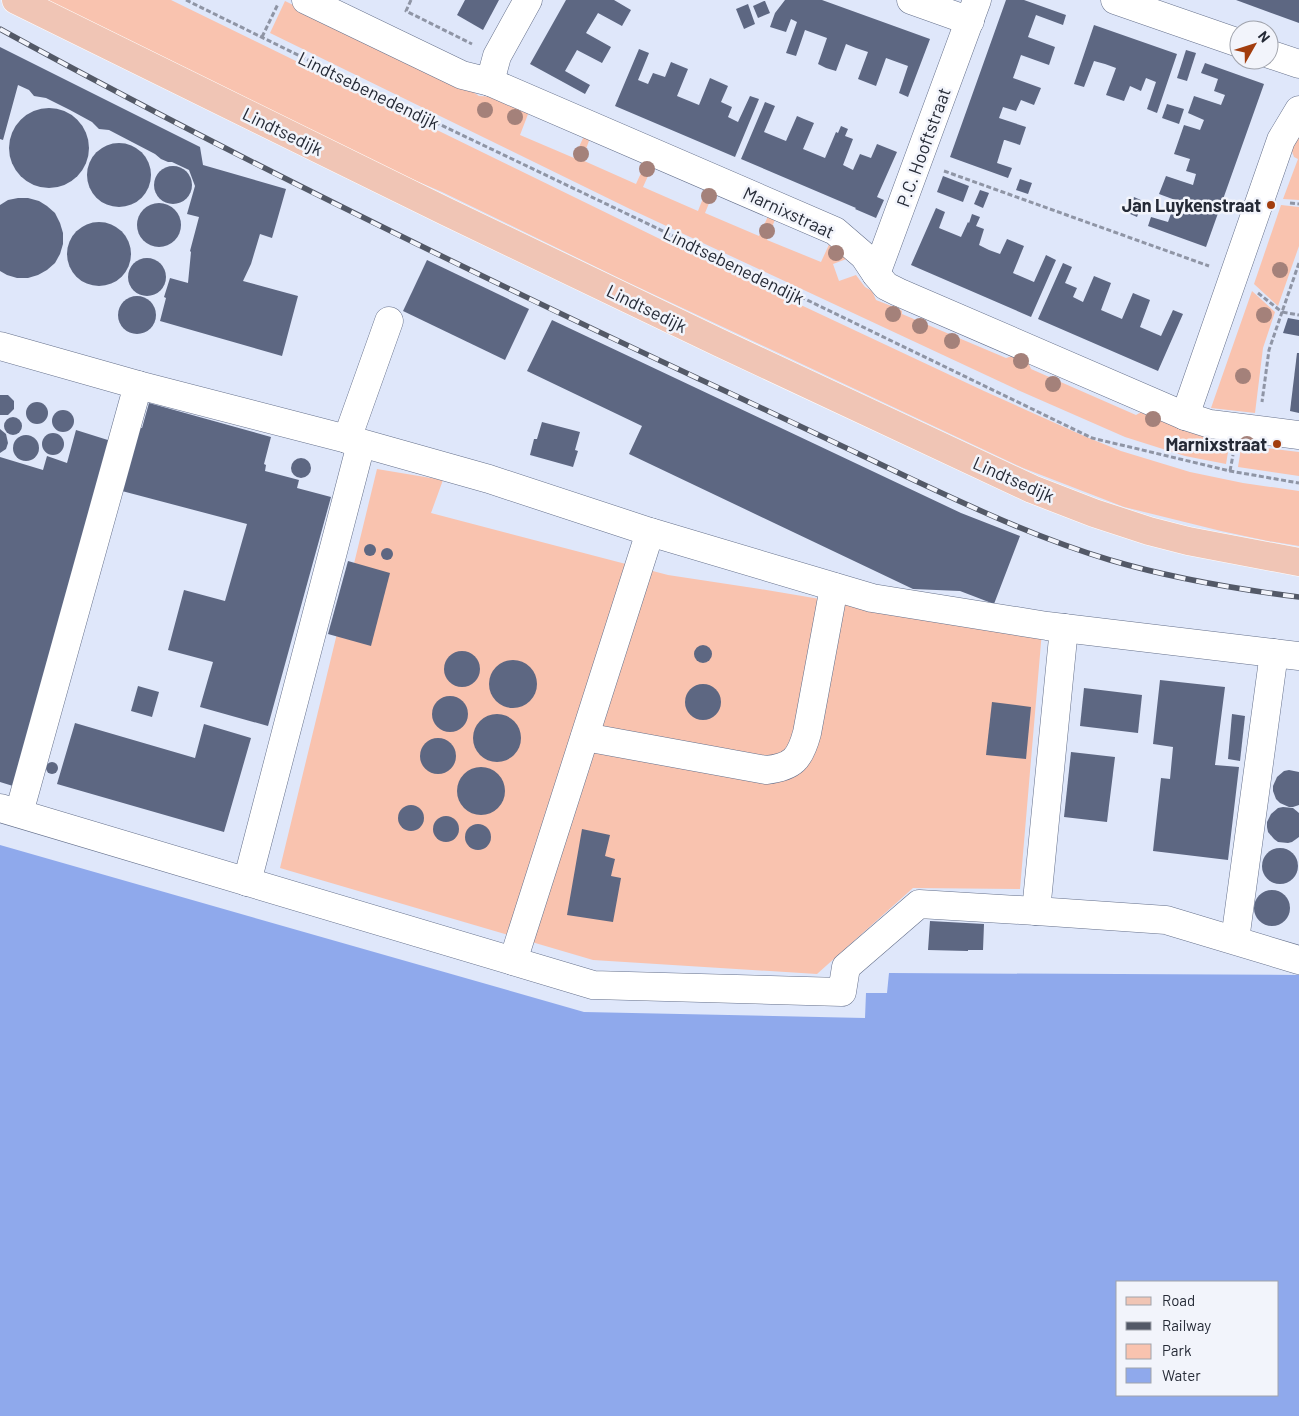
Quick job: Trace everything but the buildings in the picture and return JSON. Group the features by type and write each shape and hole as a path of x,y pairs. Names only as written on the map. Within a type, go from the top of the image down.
{"main road":[{"name":"Lindtsedijk","path":"16,0 447,212 720,343 1032,489 1094,513 1149,531 1299,562"}],"street":[{"path":"306,0 462,75 490,82 498,56 528,0"},
{"name":"P.C. Hooftstraat","path":"876,274 973,10 911,0"},
{"path":"1115,0 1229,40"},
{"path":"1279,57 1299,64"},
{"name":"Marnixstraat","path":"490,82 835,231 864,256 886,286 898,292 1185,416 1210,424 1299,435"},
{"path":"1185,416 1224,272 1281,140 1299,110"},
{"path":"247,882 354,442 388,321"},
{"path":"0,346 489,479 650,532 872,598 1064,628 1287,655 1235,940"},
{"path":"138,385 10,811 593,985 842,992 846,967 919,904 1166,920 1299,960"},
{"path":"513,961 650,532"},
{"path":"585,737 766,770 781,768 791,762 802,750 807,733 834,587"},
{"path":"1036,911 1064,628"}],"path":[{"name":"Lindtsebenedendijk","path":"186,0 418,114 1092,438 1230,471 1299,483"},
{"path":"262,37 279,0"},
{"path":"411,0 406,11 498,56"},
{"path":"917,162 1224,272 1251,287 1282,312 1299,315"},
{"path":"1259,430 1268,350 1299,263"}],"green space":[{"path":"43,0 171,0 660,239 1084,436 1121,451 1190,472 1243,483 1299,491 1299,546 1221,531 1124,507 1023,468 625,281 442,192 251,110"},
{"path":"285,1 479,96 497,97 530,109 520,135 574,158 584,136 590,138 582,160 636,184 646,162 653,165 643,187 698,211 707,188 714,191 705,213 759,236 769,214 776,217 767,240 821,262 832,238 849,258 833,264 839,281 856,275 865,287 872,291 876,300 899,309 902,311 902,314 1006,358 1019,354 1026,357 1031,369 1136,415 1143,411 1231,434 1226,464 1185,456 1125,437 1020,391 630,209 270,33"},
{"path":"1299,128 1299,200 1283,199 1298,159 1294,157 1290,146"},
{"path":"1281,205 1299,207 1299,246 1278,306 1254,284"},
{"path":"1252,291 1275,312 1263,348 1255,413 1211,408"},
{"path":"1243,436 1248,437 1257,447 1299,452 1299,476 1238,467"},
{"path":"377,469 443,480 431,513 668,575 897,612 1042,631 1020,889 913,888 817,974 593,960 280,868"}],"water":[{"path":"0,845 584,1012 865,1018 866,993 887,993 889,973 1299,975 1299,1416 0,1416"}],"railway":[{"path":"0,29 172,121 433,252 609,337 988,514 1036,534 1110,560 1203,582 1299,597"}],"place":[{"name":"Jan Luykenstraat","path":"1271,205"},
{"name":"Marnixstraat","path":"1277,444"}]}
